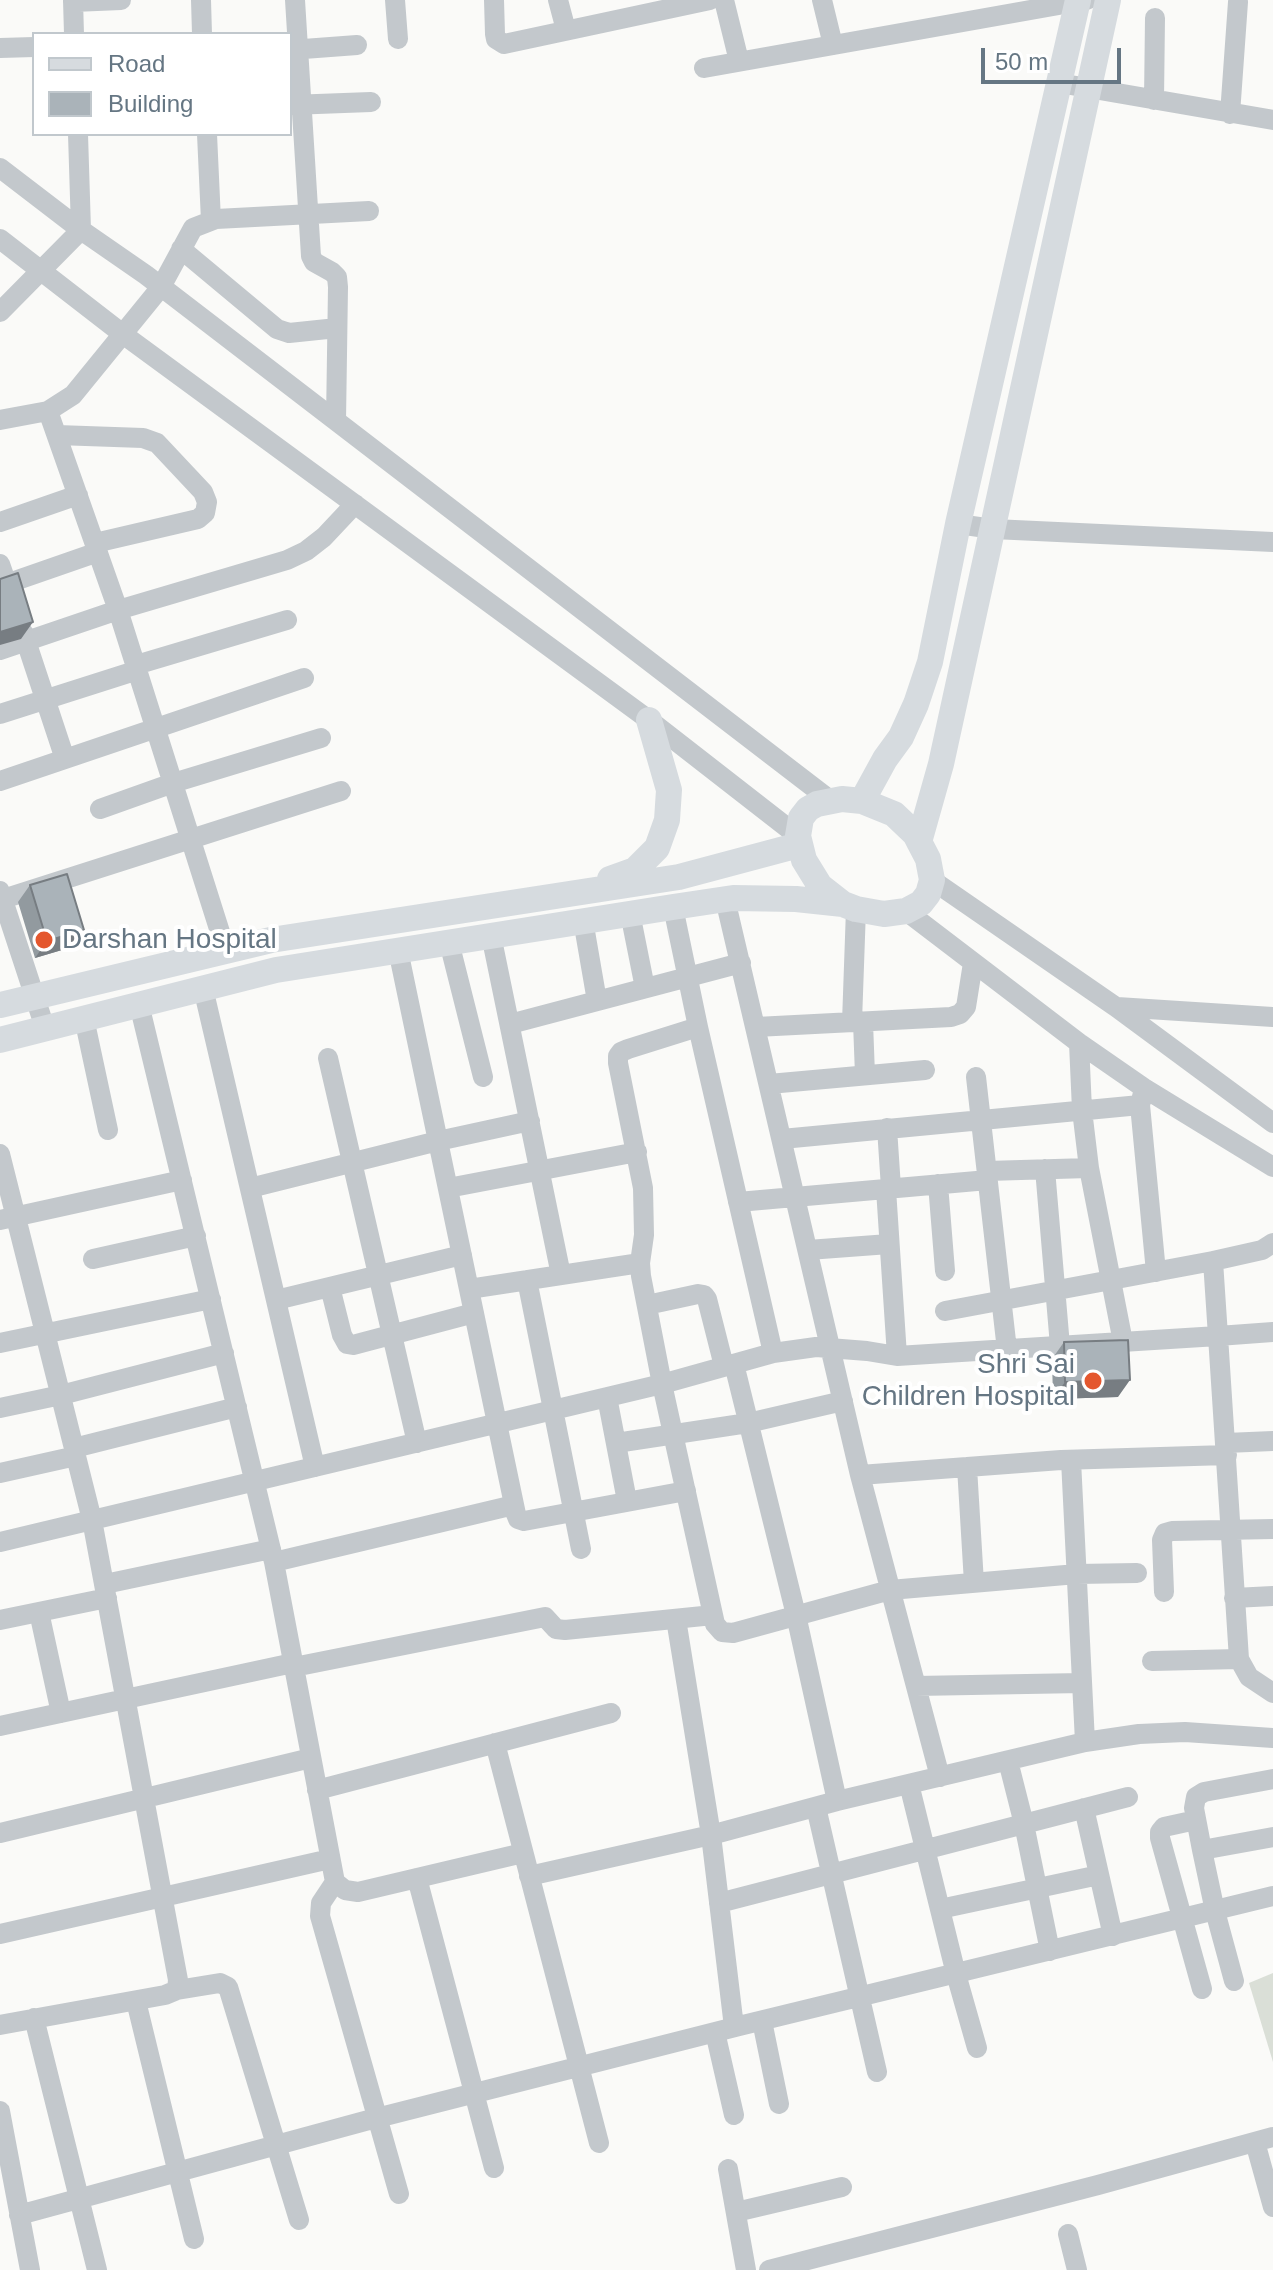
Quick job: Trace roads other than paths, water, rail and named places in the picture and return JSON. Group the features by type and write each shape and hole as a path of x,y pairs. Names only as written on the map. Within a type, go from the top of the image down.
{"main road":[{"path":"919,842 941,764 1108,0"},
{"path":"862,801 901,737 930,662 958,524 1059,83 1081,1"},
{"path":"569,894 635,870 657,848 667,820 669,790 649,720"},
{"path":"0,1040 276,970 630,913 725,899 796,899 884,914 906,911 921,903 928,894 932,880 928,859 915,834 894,814 862,801 830,800 808,809 801,818 799,840 804,860 820,886 850,907"},
{"path":"0,1005 271,940 679,877 799,840"}],"street":[{"path":"74,32 73,1 121,0"},
{"path":"201,0 202,32"},
{"path":"295,0 296,105 311,256 314,262 337,277 336,421"},
{"path":"395,0 398,39"},
{"path":"494,0 495,34 504,44 566,30 630,8 710,0"},
{"path":"558,0 566,30"},
{"path":"724,0 739,61"},
{"path":"822,0 833,45"},
{"path":"704,68 1081,1"},
{"path":"1230,114 1238,2"},
{"path":"1154,100 1155,18"},
{"path":"294,49 357,45"},
{"path":"0,48 32,47"},
{"path":"1059,83 1273,120"},
{"path":"296,105 371,102"},
{"path":"0,312 81,230 78,136"},
{"path":"207,136 211,221"},
{"path":"0,168 161,287 830,800"},
{"path":"0,420 48,411 73,395 161,287 193,228 211,221 369,211"},
{"path":"0,239 124,335 649,720 799,840"},
{"path":"181,249 277,329 289,333 337,328"},
{"path":"48,411 137,667 226,951"},
{"path":"3,585 96,547 198,519 205,513 207,502 203,492 157,443 143,438 57,435"},
{"path":"0,522 78,495"},
{"path":"0,650 118,610 287,560 324,537 355,504"},
{"path":"958,524 993,529 1273,542"},
{"path":"0,564 3,585 26,641 65,759"},
{"path":"0,714 287,620"},
{"path":"0,781 304,678"},
{"path":"100,809 173,783 321,738"},
{"path":"45,1028 2,903 341,791"},
{"path":"932,880 1116,1007 1273,1123"},
{"path":"725,899 860,1475 940,1777"},
{"path":"673,907 773,1353"},
{"path":"850,907 865,1075"},
{"path":"906,911 1079,1043 1142,1097 1273,1167"},
{"path":"630,913 645,988"},
{"path":"583,920 597,1001"},
{"path":"491,935 561,1275"},
{"path":"449,942 483,1077"},
{"path":"398,950 518,1519 524,1521 686,1491"},
{"path":"510,1024 741,963"},
{"path":"756,1027 951,1017 960,1014 966,1007 973,963"},
{"path":"203,988 315,1467"},
{"path":"139,1004 273,1555 335,1882 345,1890 358,1892 523,1853"},
{"path":"1116,1007 1273,1017"},
{"path":"84,1018 108,1130"},
{"path":"698,1027 628,1049 618,1056 637,1152 644,1212 640,1263 647,1305 715,1624 722,1632 733,1633 890,1590 1077,1574 1137,1573"},
{"path":"1079,1043 1089,1168 1123,1342"},
{"path":"328,1058 417,1443"},
{"path":"769,1084 925,1070"},
{"path":"976,1077 1007,1350"},
{"path":"782,1139 1082,1110 1142,1097"},
{"path":"1142,1097 1156,1272"},
{"path":"250,1188 530,1121"},
{"path":"887,1128 889,1244 897,1356"},
{"path":"448,1188 637,1152"},
{"path":"0,1154 8,1219 45,1332 92,1520 178,1980 177,1990"},
{"path":"738,1202 938,1184 1045,1169 1089,1168"},
{"path":"1045,1169 1060,1346"},
{"path":"8,1219 182,1180"},
{"path":"938,1184 945,1271"},
{"path":"93,1259 196,1236"},
{"path":"945,1311 1213,1261 1262,1250 1273,1243"},
{"path":"808,1250 889,1244"},
{"path":"276,1300 462,1255"},
{"path":"1213,1261 1239,1659 1249,1677 1273,1693"},
{"path":"469,1289 640,1263"},
{"path":"527,1280 581,1549"},
{"path":"330,1287 347,1344 474,1313"},
{"path":"647,1305 698,1294 707,1299 748,1423 796,1615 837,1801"},
{"path":"0,1343 211,1299"},
{"path":"0,1542 662,1384 800,1348 867,1351 897,1356 1273,1332"},
{"path":"0,1408 224,1353"},
{"path":"607,1397 627,1501"},
{"path":"616,1443 748,1423 843,1401"},
{"path":"0,1473 237,1407"},
{"path":"860,1475 1226,1449 1273,1441"},
{"path":"1071,1460 1085,1742"},
{"path":"967,1467 974,1583"},
{"path":"0,1620 39,1612 106,1591 514,1505"},
{"path":"1164,1592 1162,1540 1165,1533 1273,1529"},
{"path":"1234,1598 1273,1596"},
{"path":"39,1612 61,1713"},
{"path":"0,1726 545,1617 556,1629 565,1630 713,1615"},
{"path":"676,1619 719,1903 724,2030 734,2115"},
{"path":"1152,1661 1239,1659"},
{"path":"916,1686 1082,1683"},
{"path":"317,1790 611,1713"},
{"path":"529,1876 711,1835 837,1801 1085,1742 1139,1734 1185,1732 1273,1738"},
{"path":"495,1743 599,2143"},
{"path":"0,1833 311,1758"},
{"path":"1008,1761 1050,1951"},
{"path":"1234,1981 1202,1850 1194,1808 1196,1797 1204,1792 1273,1779"},
{"path":"909,1784 977,2048"},
{"path":"719,1903 1128,1797"},
{"path":"816,1807 877,2072"},
{"path":"1084,1808 1113,1936"},
{"path":"1196,1820 1164,1827 1160,1838 1202,1989"},
{"path":"1202,1850 1273,1837"},
{"path":"0,1934 330,1859"},
{"path":"940,1909 1099,1875"},
{"path":"417,1878 494,2168"},
{"path":"335,1882 321,1903 320,1916 399,2194"},
{"path":"19,2215 377,2118 1273,1896"},
{"path":"0,2025 136,2001 177,1990 220,1983 228,1987 299,2220"},
{"path":"136,2001 194,2239"},
{"path":"34,2018 97,2270"},
{"path":"762,2021 779,2104"},
{"path":"0,2111 30,2270"},
{"path":"769,2270 1264,2140 1273,2207"},
{"path":"728,2169 746,2270"},
{"path":"736,2212 842,2187"},
{"path":"1068,2234 1077,2270"}],"place":[{"name":"Darshan Hospital","path":"44,940"},
{"name":"Shri Sai Children Hospital","path":"1093,1381"}]}
